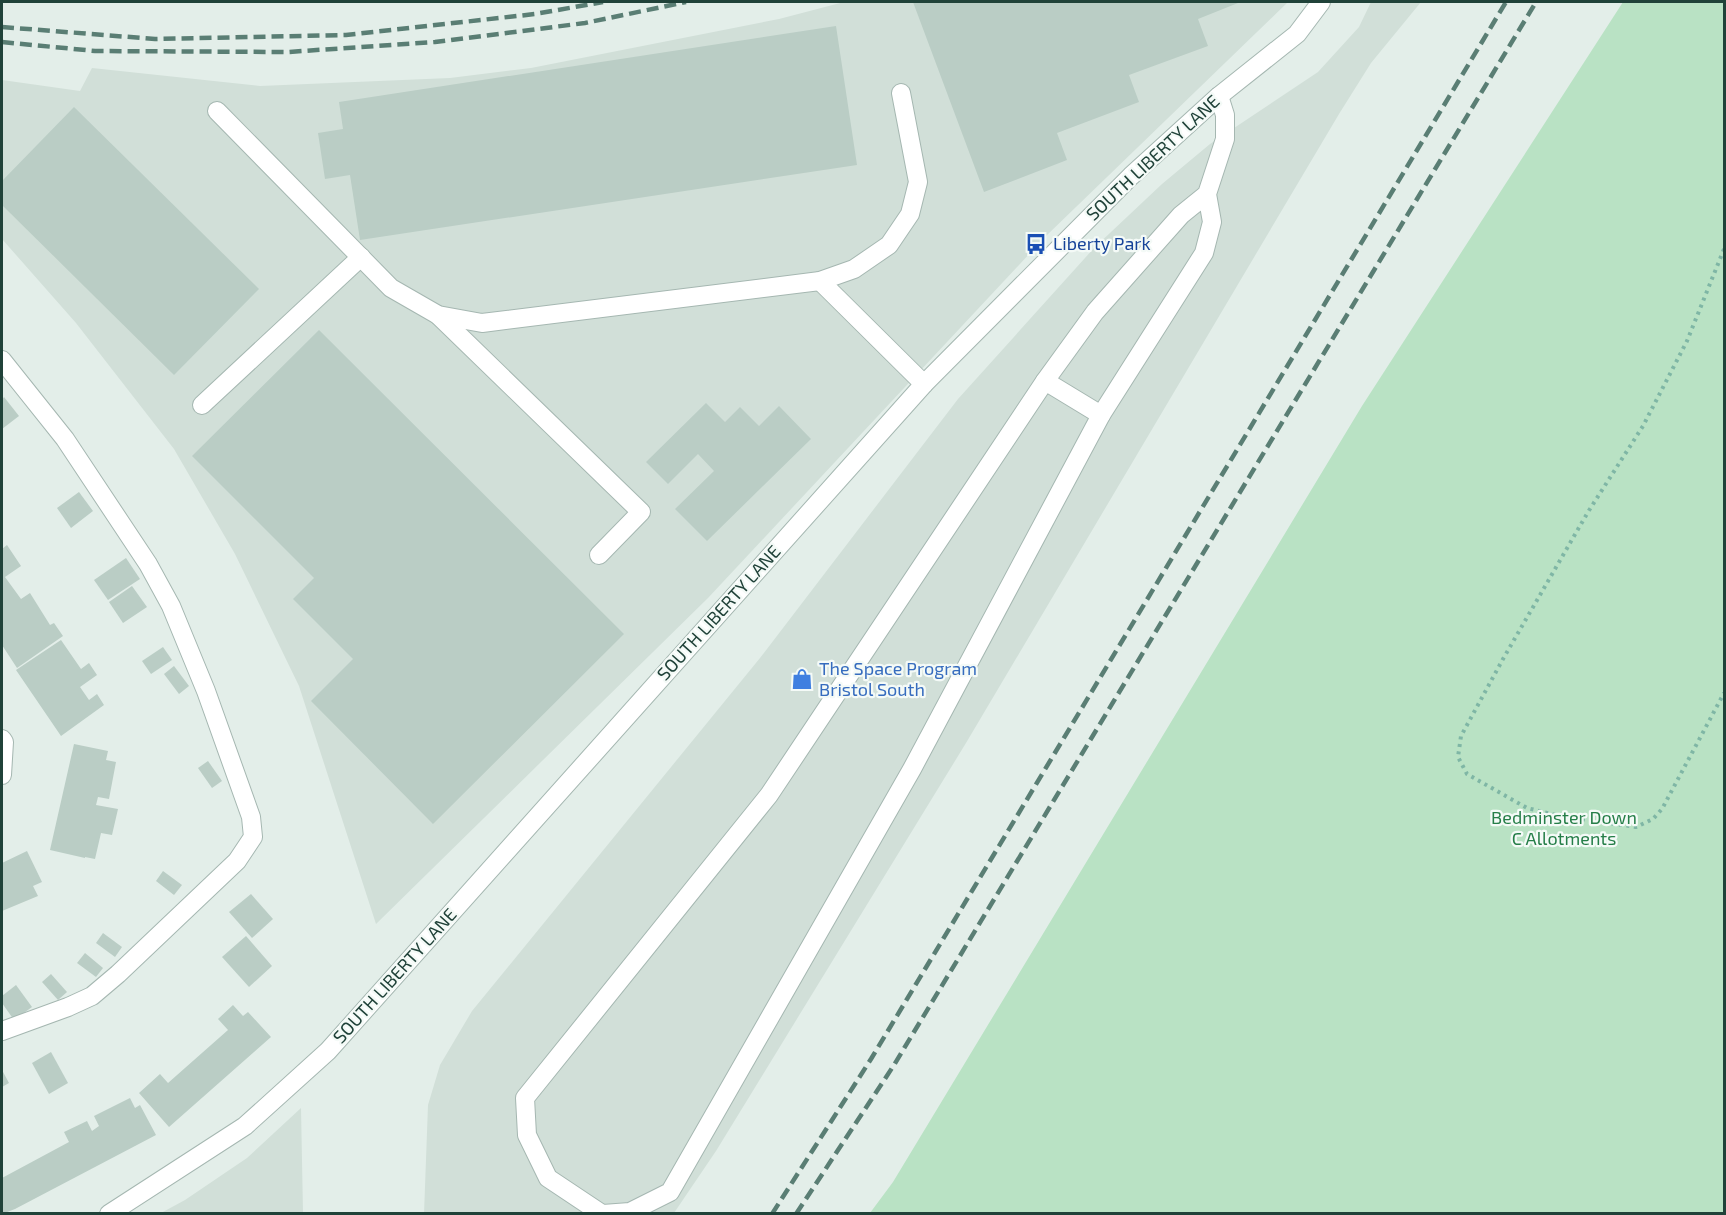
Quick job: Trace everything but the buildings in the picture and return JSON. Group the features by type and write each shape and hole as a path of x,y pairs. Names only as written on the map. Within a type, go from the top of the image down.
{"street":[{"name":"SOUTH LIBERTY LANE","path":"109,1214 245,1126 328,1051 924,384 1131,176 1219,96 1296,33 1321,2"},
{"path":"438,315 482,322 820,281 854,269 890,245 910,214 918,182 901,93"},
{"path":"1207,194 1180,215 1095,312 1045,381 769,795 525,1098 527,1135 548,1178 602,1214 630,1212 670,1192 912,769 1101,415 1204,253 1212,222 1207,194 1225,139 1225,115 1219,96"},
{"path":"217,111 391,288 438,315 641,512 599,555"},
{"path":"202,405 361,257"},
{"path":"820,281 924,384"},
{"path":"2,360 65,439 148,564 171,606 206,691 251,817 253,837 237,861 92,996 2,1031"},
{"path":"1045,381 1101,415"},
{"path":"2,739 4,742 2,775"}],"path":[{"path":"1725,249 1687,341 1643,426 1588,512 1503,659 1461,736 1458,757 1467,774 1527,808 1560,816 1636,826 1653,819 1662,809 1725,693"}],"shaded area":[{"path":"844,2 1288,2 1046,236 708,598 376,924 299,686 235,554 174,449 76,323 2,239 2,80 80,91 92,68 260,86 450,78 531,68 779,19"},
{"path":"1371,2 1421,2 1371,63 1339,114 966,743 716,1151 674,1213 424,1214 428,1105 440,1065 472,1011 760,658 958,399 1094,248 1162,184 1210,144 1318,72 1359,27"},
{"path":"301,1108 303,1213 161,1213 185,1200 247,1158"}],"green space":[{"name":"Bedminster Down C Allotments","path":"1623,2 1724,2 1724,1213 870,1213 893,1182 1362,406"}],"railway":[{"path":"2,27 155,39 346,35 535,14 603,2"},
{"path":"2,42 95,51 288,52 435,42 585,23 686,2"},
{"path":"772,1214 871,1059 1506,2"},
{"path":"796,1214 894,1065 1536,2"}],"place":[{"name":"Liberty Park","path":"1036,244"},
{"name":"The Space Program Bristol South","path":"802,679"}]}
